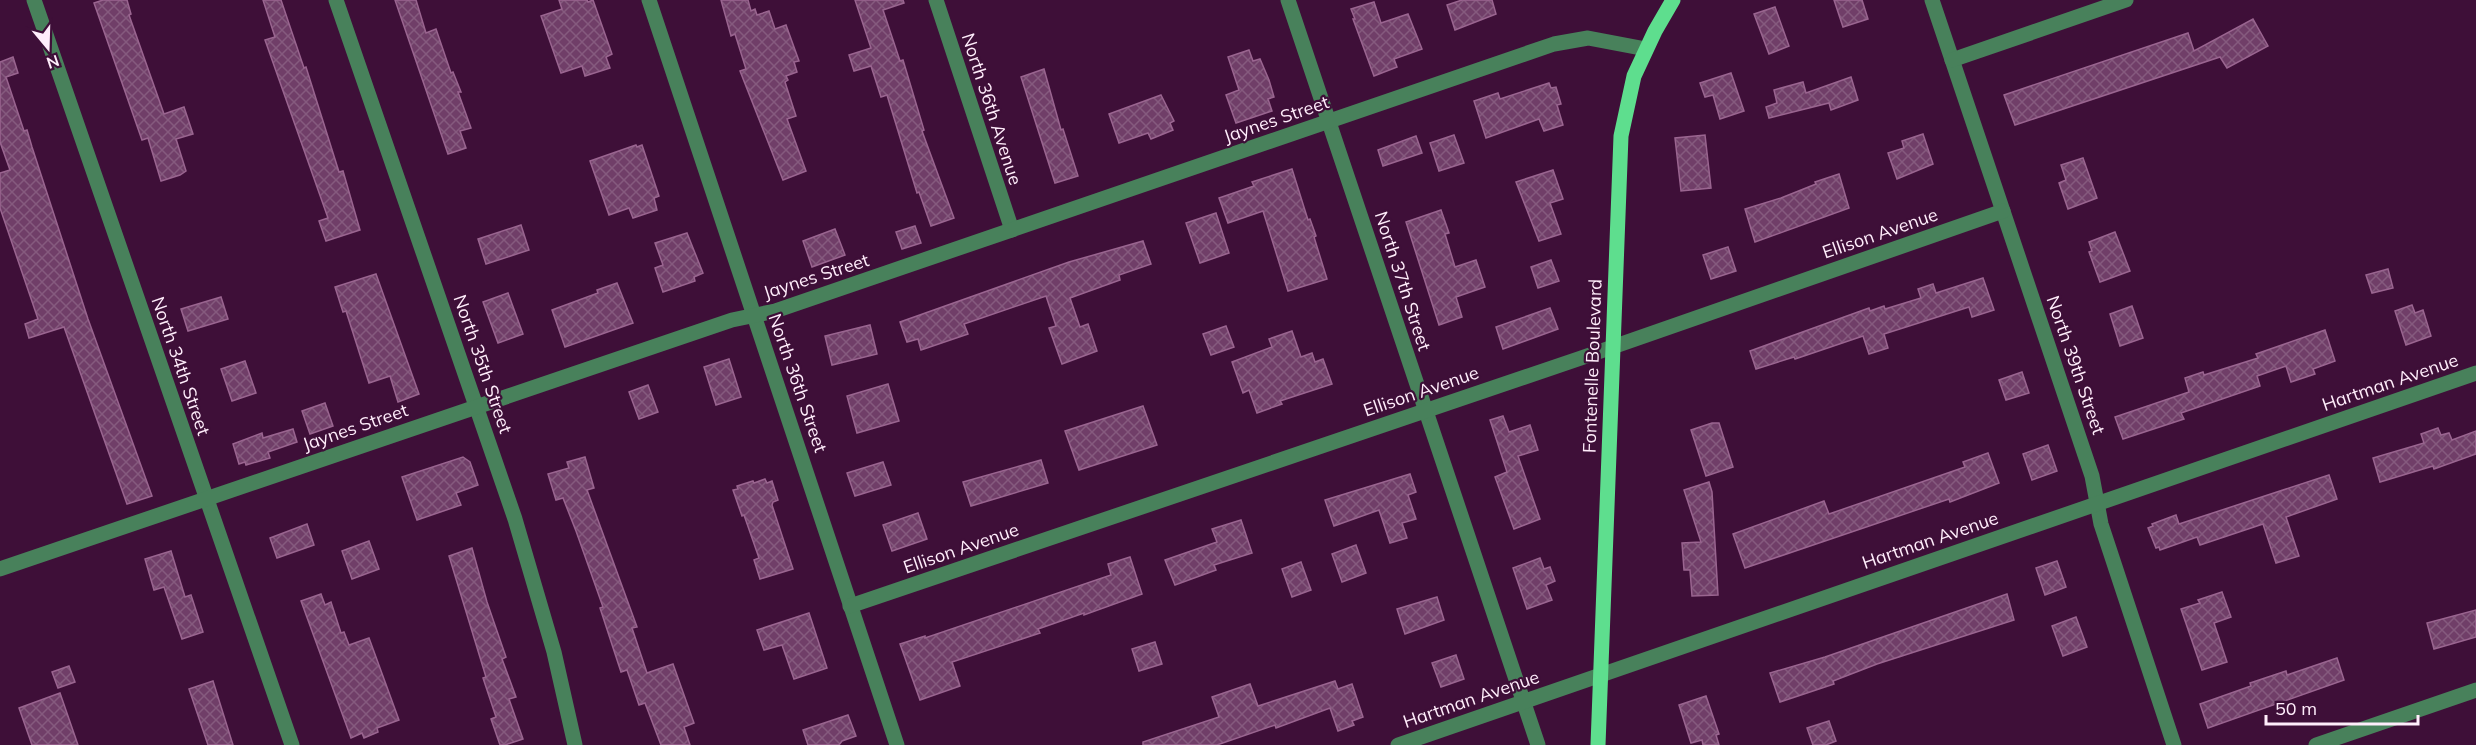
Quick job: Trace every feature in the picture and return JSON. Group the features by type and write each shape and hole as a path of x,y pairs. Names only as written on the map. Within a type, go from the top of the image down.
{"main road":[{"name":"Fontenelle Boulevard","path":"1598,745 1621,136 1634,76 1673,0"}],"street":[{"name":"North 34th Street","path":"34,0 292,745"},
{"name":"North 35th Street","path":"336,0 477,407 537,592 575,745"},
{"name":"North 36th Street","path":"649,0 897,745"},
{"name":"North 36th Avenue","path":"936,0 1012,230"},
{"name":"North 37th Street","path":"1288,0 1538,745"},
{"name":"North 39th Street","path":"1932,0 2089,465 2101,524 2174,745"},
{"path":"1952,60 2126,0"},
{"name":"Jaynes Street","path":"0,568 732,320 775,311 1567,41 1595,39 1646,49"},
{"name":"Ellison Avenue","path":"850,606 1613,347 2003,211"},
{"name":"Hartman Avenue","path":"1398,745 1601,673 2476,373"},
{"path":"2316,745 2476,690"}],"building":[{"path":"103,0 127,0 131,14 129,15 164,114 184,107 193,134 176,139 186,171 180,175 161,181 148,138 142,140 94,3"},
{"path":"263,0 281,0 304,68 306,67 339,172 343,171 360,230 326,241 319,221 328,218 265,40 275,37"},
{"path":"395,0 416,0 426,33 436,29 451,73 453,72 461,92 458,92 471,128 460,131 466,148 448,154"},
{"path":"559,0 587,0 588,2 593,0 612,54 606,57 610,68 585,76 582,66 561,73 541,16 562,9"},
{"path":"721,0 748,0 751,11 755,9 757,15 769,11 775,29 786,25 799,61 794,62 797,72 786,76 788,80 785,82 796,116 787,119 806,171 783,180 740,71 746,69 735,34 731,36"},
{"path":"855,0 903,0 904,3 883,10 900,61 903,60 924,130 922,131 954,218 931,226 919,192 917,193 887,95 881,97 871,66 854,71 849,55 871,48"},
{"path":"1462,0 1492,0 1496,14 1455,30 1447,5"},
{"path":"1834,0 1862,0 1868,19 1843,27"},
{"path":"1374,2 1381,23 1408,14 1422,49 1394,59 1397,67 1374,76 1351,9"},
{"path":"1775,7 1789,46 1769,54 1754,14"},
{"path":"2253,19 2268,46 2227,68 2220,57 2015,125 2004,95 2188,33 2194,51"},
{"path":"1249,50 1253,61 1260,59 1269,80 1274,97 1268,99 1272,111 1236,123 1226,95 1239,90 1228,57"},
{"path":"13,57 18,73 6,77 24,131 27,130 88,319 152,496 127,504 64,327 29,338 25,324 38,319 0,208 0,173 10,170 0,142 0,62"},
{"path":"1044,69 1061,130 1063,129 1078,176 1055,183 1021,77"},
{"path":"1731,73 1744,111 1720,119 1713,95 1705,97 1700,83"},
{"path":"1851,77 1858,100 1831,110 1829,103 1769,118 1766,107 1777,103 1774,90 1803,82 1806,93"},
{"path":"1549,83 1551,88 1556,87 1561,104 1557,105 1563,125 1544,131 1539,119 1486,138 1474,101 1498,93 1500,99"},
{"path":"1161,95 1174,121 1170,123 1173,130 1151,139 1148,133 1119,143 1109,114"},
{"path":"1923,134 1933,164 1897,179 1888,153 1904,148 1902,141"},
{"path":"1454,135 1464,163 1439,171 1430,143"},
{"path":"1705,135 1711,188 1681,191 1675,138"},
{"path":"1416,136 1422,153 1383,166 1378,150"},
{"path":"636,145 637,147 642,145 659,196 654,198 657,210 633,218 629,208 609,215 590,161"},
{"path":"2083,158 2097,198 2068,209 2059,183 2066,180 2061,165"},
{"path":"1292,169 1308,220 1310,219 1316,236 1314,237 1327,279 1288,291 1263,211 1228,223 1219,198 1254,186 1252,182"},
{"path":"1553,170 1563,199 1550,203 1561,234 1539,241 1516,182"},
{"path":"1839,174 1849,208 1755,242 1745,209 1781,198"},
{"path":"1441,210 1449,233 1445,234 1455,267 1476,260 1485,287 1456,297 1462,317 1439,325 1406,222"},
{"path":"1216,213 1229,253 1200,263 1186,223"},
{"path":"521,225 529,250 486,264 478,239"},
{"path":"915,226 921,243 902,249 896,232"},
{"path":"835,229 845,255 812,267 803,241"},
{"path":"2115,232 2130,271 2100,282 2089,252 2092,251 2089,242"},
{"path":"687,233 703,273 694,277 695,281 663,292 655,268 663,265 655,243"},
{"path":"1143,241 1151,264 1119,275 1120,280 1070,298 1080,327 1088,324 1097,351 1062,364 1049,328 1056,326 1046,296 964,324 968,334 921,350 918,339 907,342 900,322 1069,262"},
{"path":"1728,247 1736,271 1711,279 1703,255"},
{"path":"1551,260 1559,281 1538,288 1531,267"},
{"path":"2388,269 2393,288 2372,293 2366,275"},
{"path":"376,274 419,394 398,402 390,376 369,383 346,311 343,312 335,287"},
{"path":"1983,278 1994,310 1972,317 1969,307 1884,334 1888,348 1869,354 1863,336 1795,359 1794,357 1756,369 1750,351 1869,308 1870,311 1884,306 1885,309 1921,298 1918,289 1933,284 1936,293"},
{"path":"617,283 633,323 565,347 552,310 598,293 597,290"},
{"path":"508,293 523,334 498,343 483,302"},
{"path":"221,297 228,319 188,331 181,309"},
{"path":"2412,305 2415,313 2423,310 2431,336 2406,345 2395,311"},
{"path":"2132,306 2143,338 2120,346 2110,314"},
{"path":"1550,308 1558,329 1503,349 1496,327"},
{"path":"870,325 877,354 832,365 825,336"},
{"path":"1226,326 1234,347 1211,355 1203,334"},
{"path":"2325,330 2335,361 2313,369 2315,374 2291,382 2286,366 2257,376 2260,386 2181,413 2184,419 2123,439 2115,417 2189,392 2185,378 2203,372 2204,375 2258,358 2256,354"},
{"path":"1292,331 1301,357 1312,353 1315,362 1323,359 1332,384 1280,401 1282,404 1257,413 1249,390 1243,393 1232,362 1272,347 1269,339"},
{"path":"729,359 741,397 716,405 704,367"},
{"path":"245,361 256,393 232,401 221,369"},
{"path":"2022,372 2029,393 2006,400 1999,380"},
{"path":"888,384 899,421 857,433 847,396"},
{"path":"648,385 658,412 639,419 629,392"},
{"path":"325,403 333,426 310,434 302,411"},
{"path":"1143,406 1157,445 1079,470 1065,431"},
{"path":"1503,416 1509,432 1530,425 1538,450 1518,456 1540,519 1514,529 1495,477 1507,472 1490,420"},
{"path":"1719,423 1733,467 1706,476 1691,430"},
{"path":"2438,428 2441,435 2449,433 2452,440 2476,431 2476,454 2434,469 2433,466 2380,482 2373,458 2424,443 2421,434"},
{"path":"293,429 297,442 268,452 270,458 246,465 245,462 239,464 233,444 262,433 263,438"},
{"path":"2048,445 2057,471 2032,480 2023,454"},
{"path":"1988,453 1999,483 1950,502 1949,499 1745,568 1733,534 1824,501 1829,514 1965,467 1963,462"},
{"path":"463,457 470,462 478,485 456,493 461,505 417,520 402,477"},
{"path":"585,457 594,488 587,490 637,627 632,628 647,673 673,664 694,723 684,727 690,745 661,745 645,703 639,705 627,670 621,672 600,608 603,607 563,498 556,500 548,474 569,468 567,462"},
{"path":"1041,460 1048,483 971,506 963,482"},
{"path":"883,462 891,485 855,496 847,473"},
{"path":"1410,474 1416,492 1408,495 1416,519 1402,523 1407,538 1390,543 1379,510 1334,526 1325,500"},
{"path":"2329,475 2337,499 2286,517 2299,556 2276,563 2263,524 2200,545 2197,537 2160,550 2159,547 2156,548 2148,528 2153,526 2152,524 2176,515 2179,524"},
{"path":"765,479 767,483 772,481 778,500 772,505 793,569 760,579 754,560 759,558 733,490 738,489 737,486"},
{"path":"1709,482 1712,492 1718,595 1692,596 1690,570 1684,570 1682,543 1701,542 1684,490"},
{"path":"918,513 927,539 892,551 883,525"},
{"path":"1241,520 1252,553 1214,565 1216,570 1175,585 1165,560 1217,542 1212,529"},
{"path":"307,524 314,545 277,558 270,538"},
{"path":"369,541 379,569 352,579 342,551"},
{"path":"1356,545 1366,573 1342,582 1332,554"},
{"path":"472,548 506,657 502,659 516,697 509,699 523,739 505,745 500,745 491,719 496,717 483,678 486,677 449,556"},
{"path":"171,551 185,597 191,595 203,632 182,639 164,587 154,590 145,559"},
{"path":"1130,557 1142,594 1038,629 1040,633 952,662 960,686 920,700 900,644 925,636 925,638 1111,575 1108,564"},
{"path":"1540,558 1544,569 1550,567 1555,581 1546,585 1552,600 1527,609 1513,568"},
{"path":"2057,561 2066,587 2045,595 2036,568"},
{"path":"1301,562 1311,590 1292,597 1282,569"},
{"path":"2222,592 2231,617 2214,623 2227,662 2202,670 2181,609 2200,603 2198,600"},
{"path":"321,594 325,605 331,602 341,633 344,632 349,645 369,638 399,720 377,728 378,732 364,738 362,733 351,738 301,601"},
{"path":"2007,594 2014,620 1877,664 1833,681 1834,684 1780,702 1770,673 1825,657"},
{"path":"1437,597 1444,620 1405,634 1397,609"},
{"path":"2476,610 2476,637 2434,649 2427,623"},
{"path":"809,613 827,668 794,679 782,645 764,650 757,630"},
{"path":"2076,617 2087,647 2063,656 2052,626"},
{"path":"1155,642 1162,664 1139,671 1132,649"},
{"path":"1456,655 1464,679 1441,687 1432,663"},
{"path":"2337,658 2344,680 2208,728 2200,704 2251,686 2250,683 2286,671 2287,675"},
{"path":"69,666 75,682 58,688 52,672"},
{"path":"213,681 233,745 208,745 189,689"},
{"path":"1335,681 1338,689 1352,684 1363,717 1352,721 1354,725 1338,731 1330,708 1276,728 1275,725 1217,745 1143,745 1143,742 1219,717 1212,697 1250,684 1258,706"},
{"path":"60,693 78,745 32,745 19,708"},
{"path":"1706,696 1719,734 1716,735 1719,745 1703,745 1702,740 1691,743 1679,705"},
{"path":"848,715 856,736 842,741 839,745 808,745 803,730"},
{"path":"1829,721 1836,741 1826,745 1813,745 1807,728"}]}
